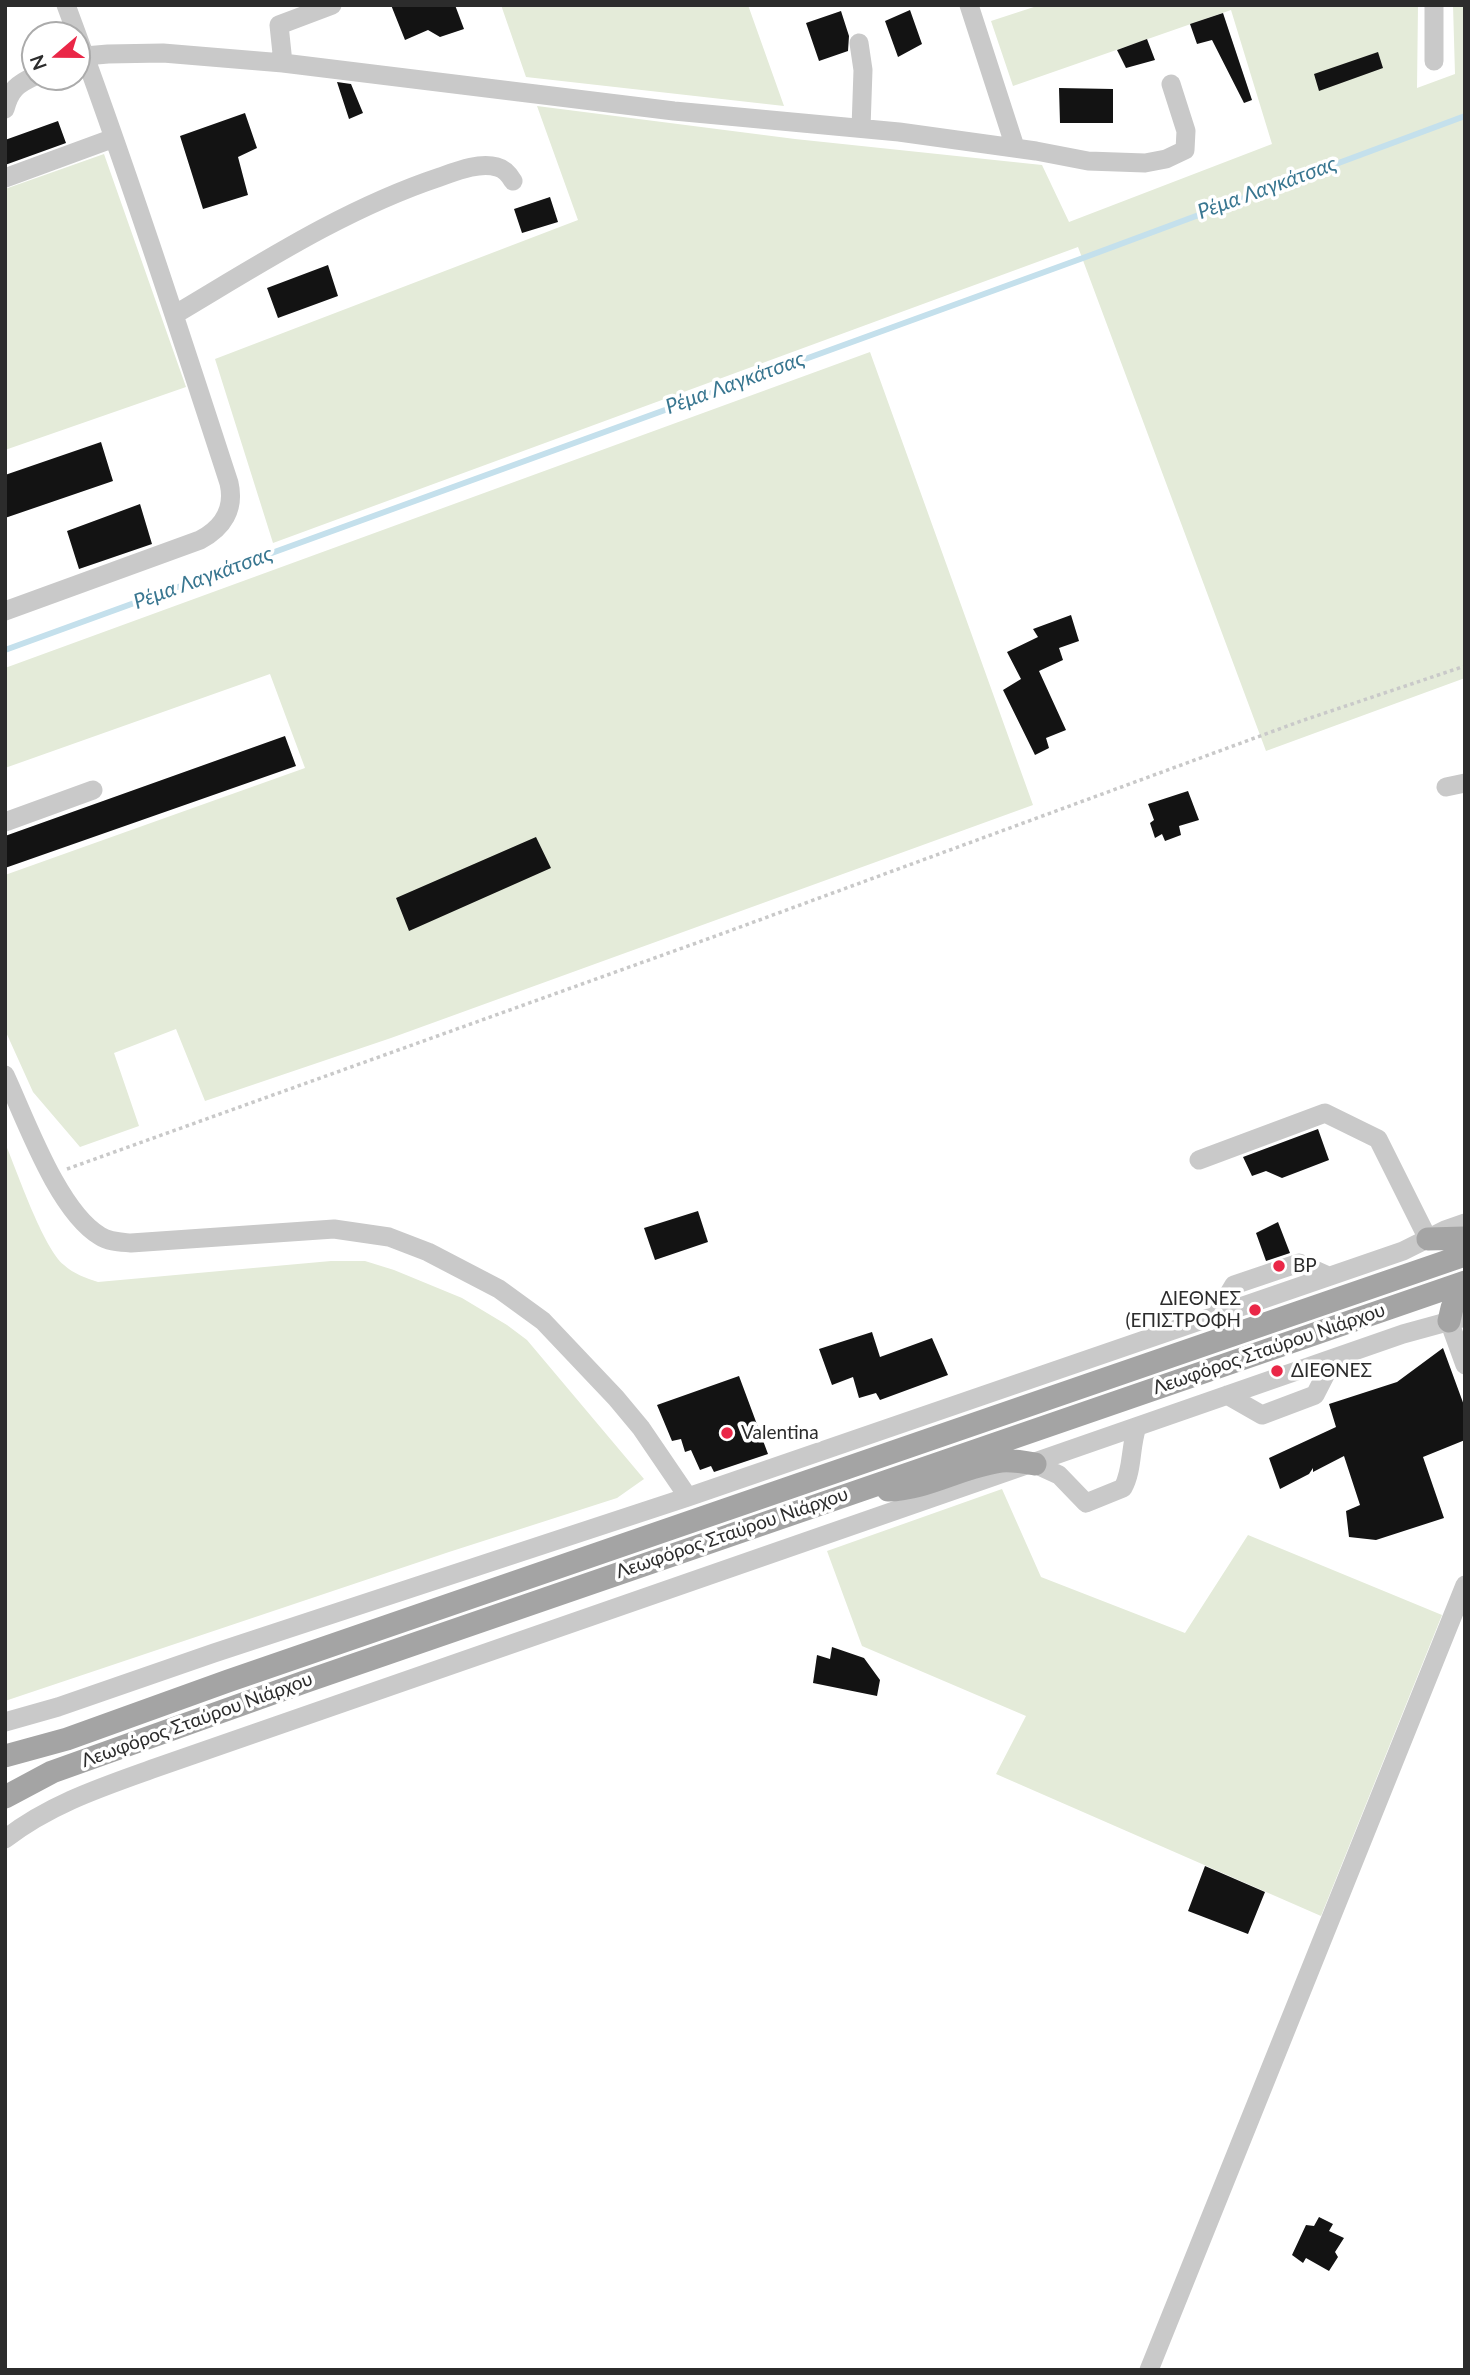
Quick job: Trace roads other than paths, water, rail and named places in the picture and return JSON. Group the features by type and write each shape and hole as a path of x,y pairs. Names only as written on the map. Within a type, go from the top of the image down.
{"main road":[{"path":"1428,1239 1465,1238"},
{"name":"Λεωφόρος Σταύρου Νιάρχου","path":"5,1756 67,1739 267,1667 1465,1255"},
{"path":"1457,1319 1452,1308 1465,1283"},
{"name":"Λεωφόρος Σταύρου Νιάρχου","path":"5,1797 32,1781 72,1764 853,1491 1465,1283"},
{"path":"853,1491 902,1490 1002,1461 1035,1464"}],"street":[{"path":"282,63 279,25 332,5"},
{"path":"969,5 1015,148"},
{"path":"1434,5 1434,61"},
{"path":"859,43 863,70 861,128"},
{"path":"91,57 163,53 282,63 662,110 861,128 1115,163 1145,163 1176,156 1185,150 1187,139 1171,84"},
{"path":"5,611 200,540 216,530 224,520 231,501 229,483 174,315 114,138 91,82"},
{"path":"5,109 9,93 21,83"},
{"path":"5,178 114,138"},
{"path":"174,315 282,249 366,206 418,185 464,169 485,166 499,167 507,172 513,181"},
{"path":"5,822 93,790"},
{"path":"5,1076 51,1174 79,1218 98,1235 113,1241 150,1242 334,1229 388,1237 428,1252 499,1289 543,1321 633,1418 688,1496"},
{"path":"1199,1160 1325,1113 1378,1139 1428,1239"},
{"path":"5,1722 58,1707 688,1496 1403,1251 1465,1223"},
{"path":"5,1839 57,1806 92,1790 626,1602 1035,1464 1403,1334 1457,1319 1465,1365"},
{"path":"1227,1395 1262,1415 1315,1395 1334,1358"},
{"path":"1035,1464 1059,1475 1086,1503 1124,1488 1137,1427"},
{"path":"1149,2370 1465,1585"}],"waterway":[{"name":"Ρέμα Λαγκάτσας","path":"5,650 1083,258 1465,116"}],"place":[{"name":"BP","path":"1279,1266"},
{"name":"ΔΙΕΘΝΕΣ (ΕΠΙΣΤΡΟΦΗ","path":"1255,1310"},
{"name":"ΔΙΕΘΝΕΣ","path":"1277,1371"},
{"name":"Valentina","path":"727,1433"}]}
